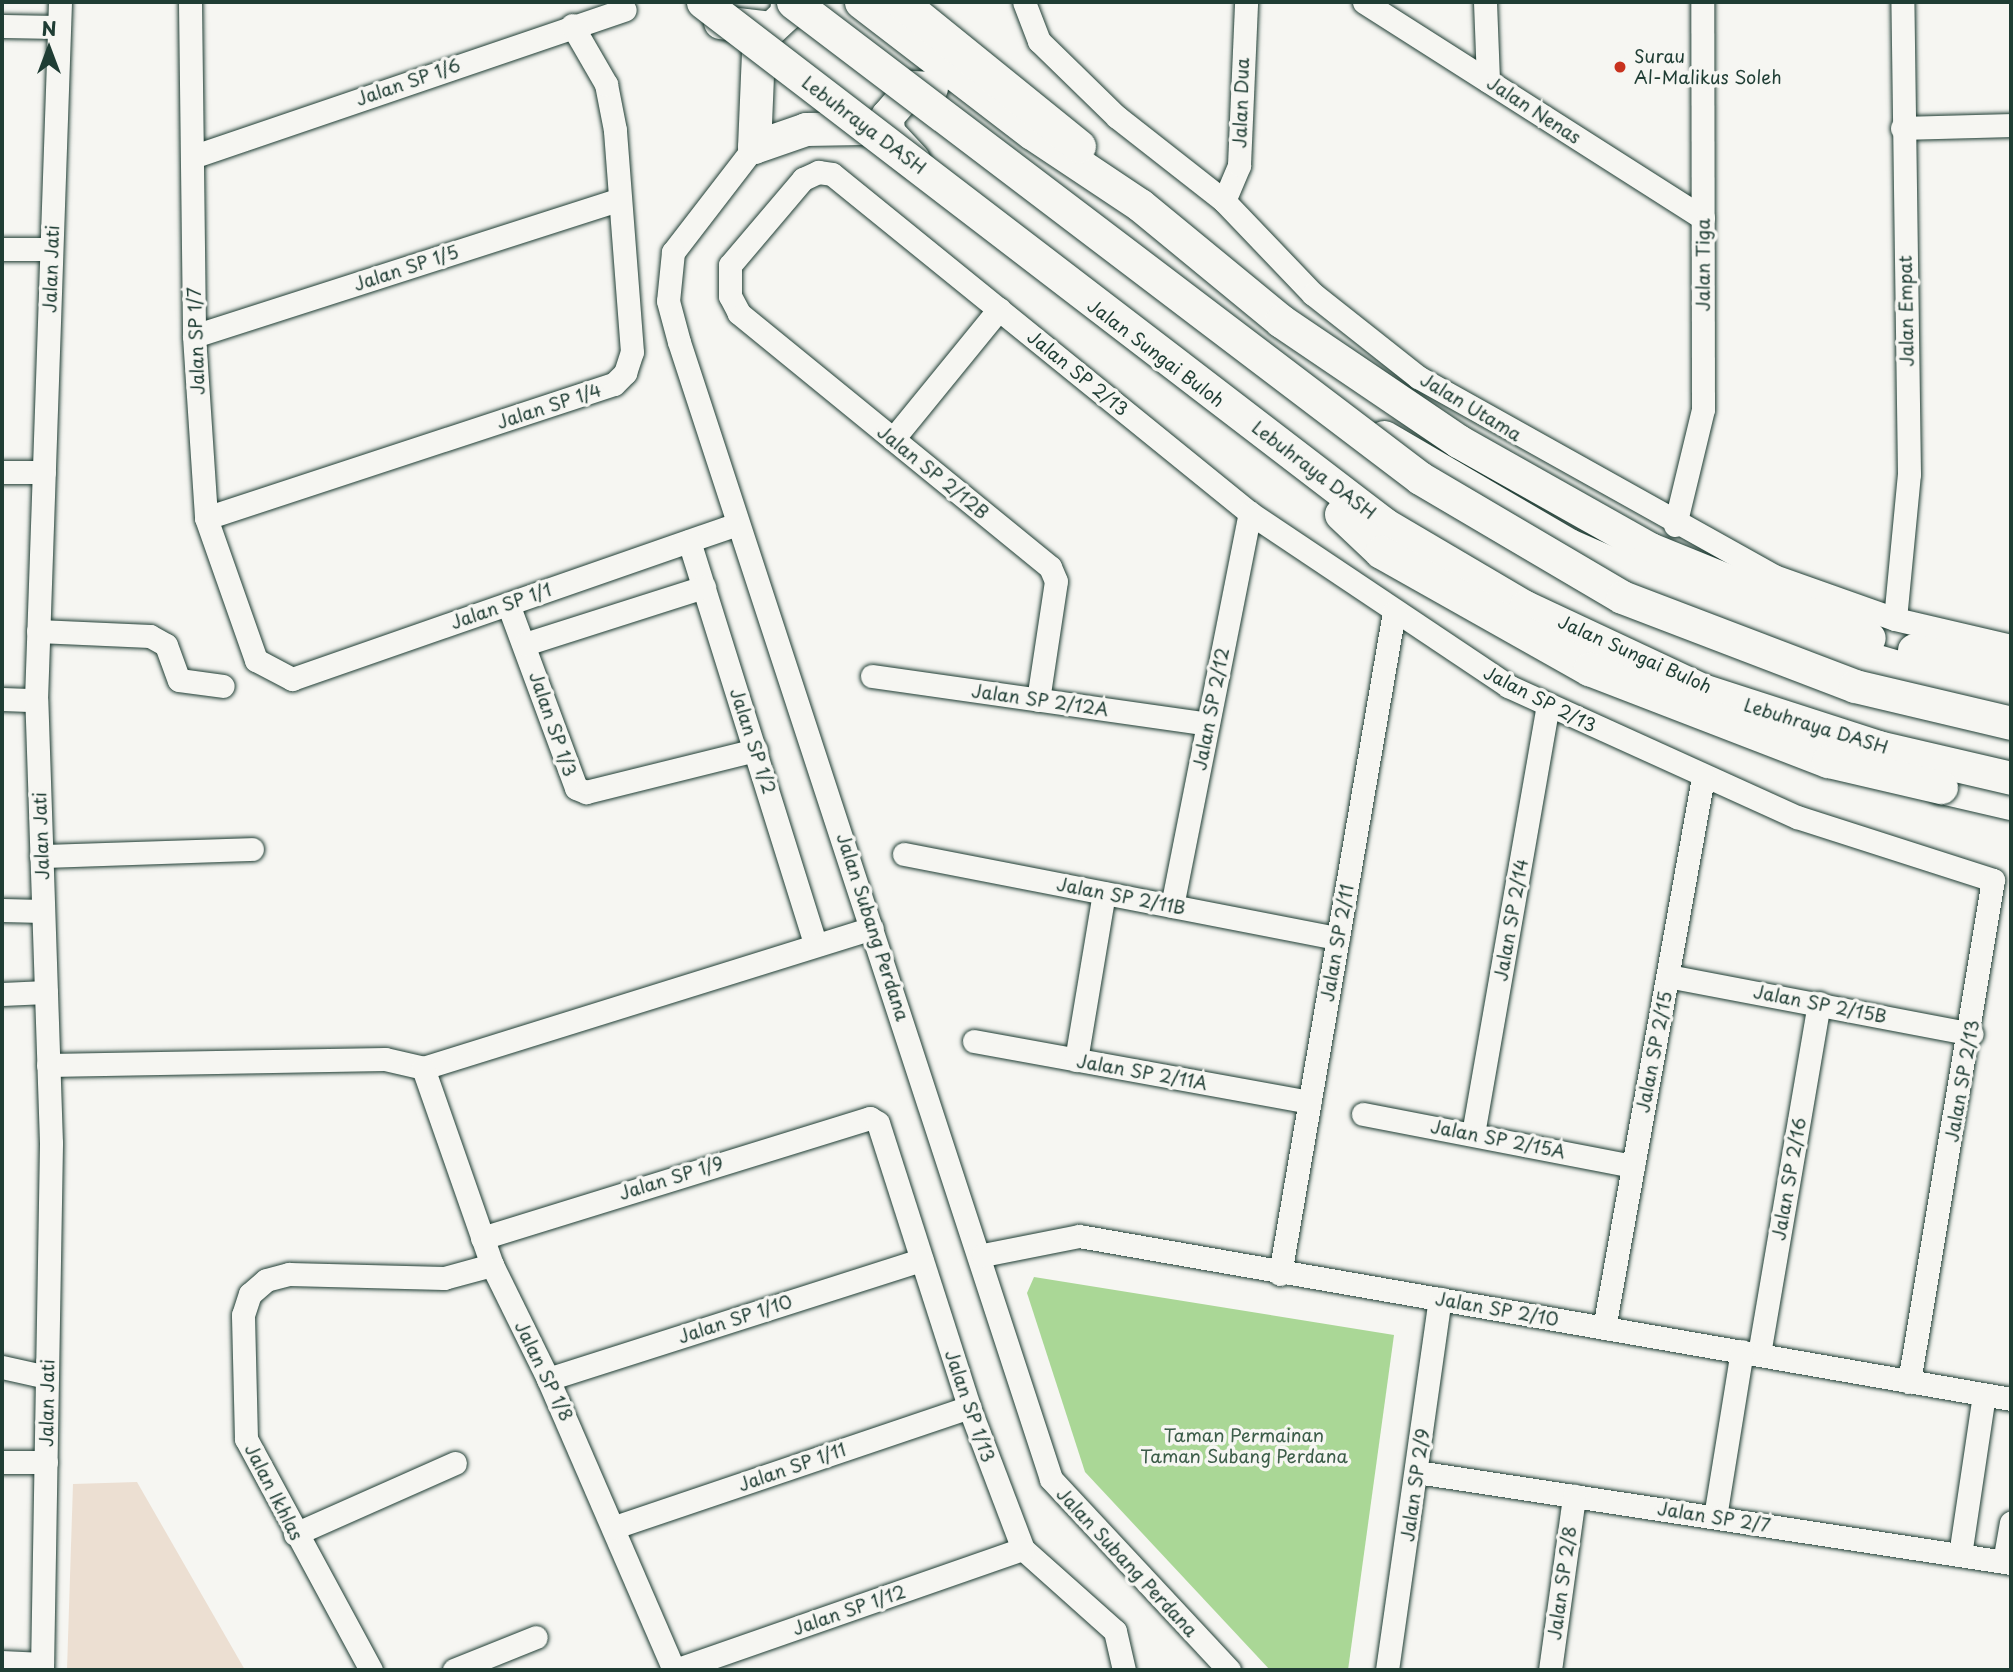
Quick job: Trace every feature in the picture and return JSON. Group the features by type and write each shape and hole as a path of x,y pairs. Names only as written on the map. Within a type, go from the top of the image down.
{"highway":[{"name":"Jalan Sungai Buloh","path":"686,2 709,12 758,52 862,128 1374,518 1431,552"},
{"path":"709,12 771,28 786,14 787,2"},
{"path":"793,2 1223,332 1455,499 1622,597 1855,686 2011,723"},
{"path":"819,2 1379,434 1569,545 1747,623 2011,700"},
{"path":"862,2 1032,133 1140,205"},
{"path":"901,2 1042,110 1140,205 1281,321 1414,411 1650,549 1854,634 2011,673"},
{"name":"Lebuhraya DASH","path":"709,12 1384,524 1431,552 1525,607 1702,690 1878,747 2011,779"},
{"path":"758,52 754,147 806,129 862,128"},
{"path":"931,88 912,86 897,100 887,116 888,131 944,192"},
{"path":"1217,396 1381,552 1589,669 1828,761 2011,803"}],"street":[{"name":"Jalan Jati","path":"42,1667 47,1377 48,1065 36,700 60,2"},
{"name":"Jalan SP 1/7","path":"190,2 194,337 206,518 250,649 265,667"},
{"name":"Jalan Dua","path":"1224,201 1239,164 1246,2"},
{"name":"Jalan Nenas","path":"1364,2 1703,218"},
{"path":"1485,2 1489,81"},
{"name":"Jalan Tiga","path":"1675,525 1703,409 1702,2"},
{"name":"Jalan Empat","path":"1895,620 1909,474 1902,2"},
{"name":"Jalan SP 1/6","path":"192,157 572,25 625,10"},
{"name":"Jalan Utama","path":"1025,10 1039,41 1117,117 1224,201 1313,294 1418,377 1675,525 1774,576 1895,620 2011,646"},
{"name":"Jalan SP 1/4","path":"206,518 614,384 632,352 606,84 572,25"},
{"path":"2,26 59,27"},
{"path":"1902,128 2011,125"},
{"name":"Jalan Subang Perdana","path":"754,147 687,228 673,252 667,283 737,524 983,1255 1051,1479 1229,1670"},
{"name":"Jalan SP 2/13","path":"728,279 730,265 787,198 818,172 832,174 1250,513 1394,612 1548,706 1797,817 1993,880 1970,1034 1909,1382"},
{"name":"Jalan SP 1/5","path":"194,337 617,200"},
{"path":"2,249 51,249"},
{"name":"Jalan SP 2/12B","path":"728,279 738,313 1054,574 1038,700"},
{"path":"893,439 999,309"},
{"path":"2,472 44,472"},
{"name":"Jalan SP 2/12","path":"1172,906 1250,513"},
{"name":"Jalan SP 1/1","path":"265,667 292,678 737,524"},
{"name":"Jalan SP 1/2","path":"689,541 815,942"},
{"path":"525,644 704,587"},
{"name":"Jalan SP 1/3","path":"508,604 576,788 586,792 756,750"},
{"name":"Jalan SP 2/11","path":"1280,1274 1394,612"},
{"path":"38,631 150,636 166,645 179,680 223,686"},
{"name":"Jalan SP 2/12A","path":"872,676 1208,724"},
{"path":"2,699 36,700"},
{"name":"Jalan SP 2/14","path":"1473,1134 1548,706"},
{"name":"Jalan SP 2/15","path":"1604,1328 1703,777"},
{"path":"41,856 252,849"},
{"name":"Jalan SP 2/11B","path":"904,854 1338,938"},
{"path":"1076,1060 1104,893"},
{"path":"2,910 43,911"},
{"path":"48,1065 385,1059 423,1068 815,942 872,928"},
{"name":"Jalan SP 2/15B","path":"1668,976 1970,1034"},
{"path":"2,994 46,992"},
{"name":"Jalan SP 2/16","path":"1715,1517 1819,1003"},
{"name":"Jalan SP 2/11A","path":"974,1041 1310,1102"},
{"name":"Jalan SP 1/8","path":"423,1068 492,1265 548,1378 615,1527 674,1670"},
{"name":"Jalan SP 2/15A","path":"1363,1114 1633,1166"},
{"name":"Jalan SP 1/9","path":"482,1238 859,1119"},
{"name":"Jalan SP 1/13","path":"859,1119 878,1123 969,1407 1023,1549 1115,1631 1124,1670"},
{"name":"Jalan SP 2/10","path":"983,1255 1079,1236 1280,1274 1440,1299 2011,1399"},
{"name":"Jalan SP 1/10","path":"548,1378 922,1260"},
{"name":"Jalan Ikhlas","path":"371,1670 295,1534 246,1439 241,1402 250,1294 266,1280 289,1275 444,1278 492,1265"},
{"name":"Jalan SP 2/9","path":"1387,1670 1418,1472 1440,1299"},
{"path":"2,1367 47,1377"},
{"path":"1960,1555 1984,1395"},
{"name":"Jalan SP 1/11","path":"615,1527 969,1407"},
{"path":"2,1462 46,1462"},
{"path":"295,1534 455,1463"},
{"name":"Jalan SP 2/7","path":"1418,1472 2008,1563"},
{"name":"Jalan SP 2/8","path":"1550,1670 1574,1496"},
{"path":"2008,1563 2011,1523"},
{"name":"Jalan SP 1/12","path":"674,1670 1023,1549"},
{"path":"454,1670 536,1637"},
{"path":"2,1662 42,1667"}],"shaded area":[{"path":"137,1482 245,1670 67,1670 73,1484"}],"green space":[{"name":"Taman Permainan Taman Subang Perdana","path":"1034,1277 1394,1335 1348,1670 1270,1670 1085,1472 1027,1293"}],"place":[{"name":"Surau Al-Malikus Soleh","path":"1620,67"}]}
